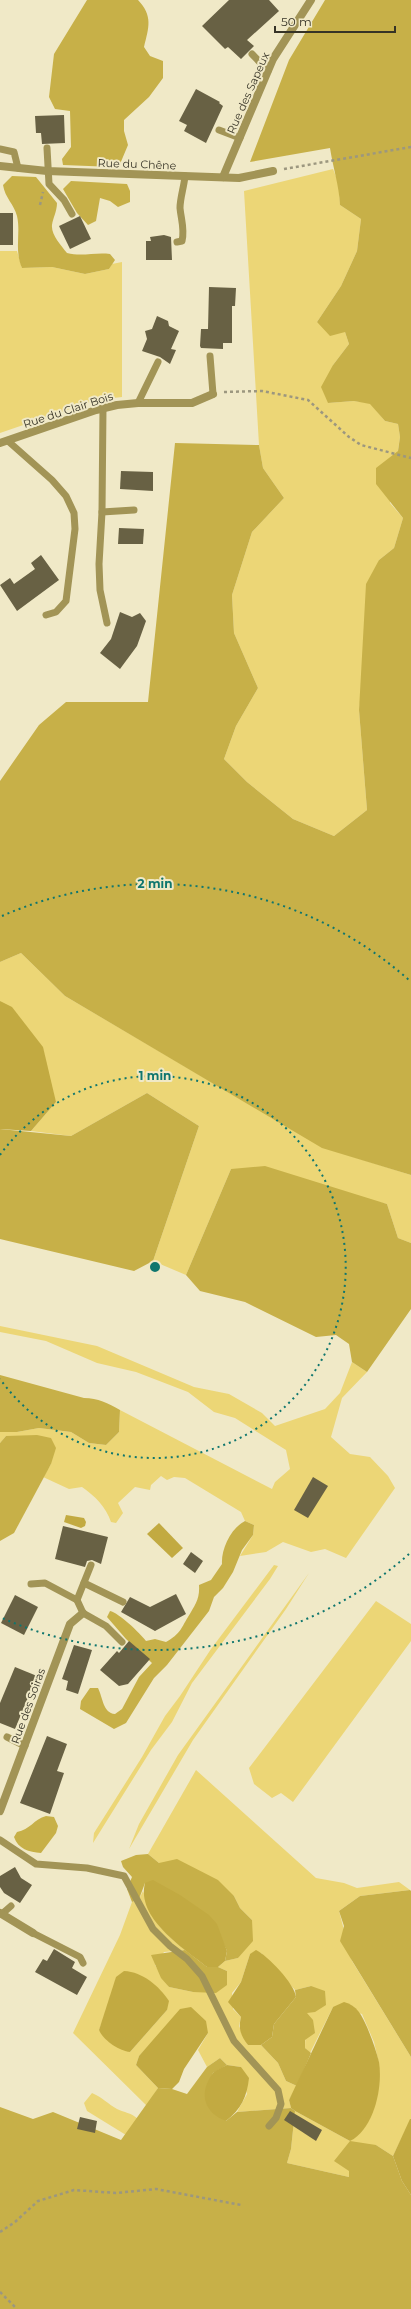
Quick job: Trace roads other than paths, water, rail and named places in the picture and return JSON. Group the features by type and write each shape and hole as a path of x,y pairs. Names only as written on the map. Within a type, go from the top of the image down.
{"street":[{"name":"Rue des Sapeux","path":"223,177 273,59 312,0"},
{"name":"Rue du Chêne","path":"0,166 47,171 238,178 274,171"},
{"name":"Rue du Clair Bois","path":"4,442 103,408 138,403 192,404 213,394"},
{"name":"Rue des Soiras","path":"0,1809 70,1624 83,1613"},
{"path":"1,1914 33,1933"}],"lane":[{"path":"252,54 268,71"},
{"path":"219,130 240,138"},
{"path":"47,148 47,171 49,184 64,200 72,214"},
{"path":"0,149 14,152 18,168"},
{"path":"177,242 182,241 184,234 180,207 184,191 185,176"},
{"path":"210,356 213,394"},
{"path":"138,403 158,362"},
{"path":"103,408 100,584 107,623"},
{"path":"4,442 52,480 66,496 74,513 75,529 66,601 56,612 46,615"},
{"path":"102,512 134,510"},
{"path":"77,1600 91,1565"},
{"path":"30,1584 45,1583 77,1600 83,1613 106,1626 122,1642"},
{"path":"84,1583 123,1602"},
{"path":"7,1737 25,1746"},
{"path":"0,1840 36,1864 105,1870 120,1874 128,1881 153,1929 170,1946 187,1959 202,1976 234,2042 278,2090 282,2104 276,2118 269,2126"},
{"path":"1,1914 11,1906"},
{"path":"33,1933 80,1957 83,1963"}]}
